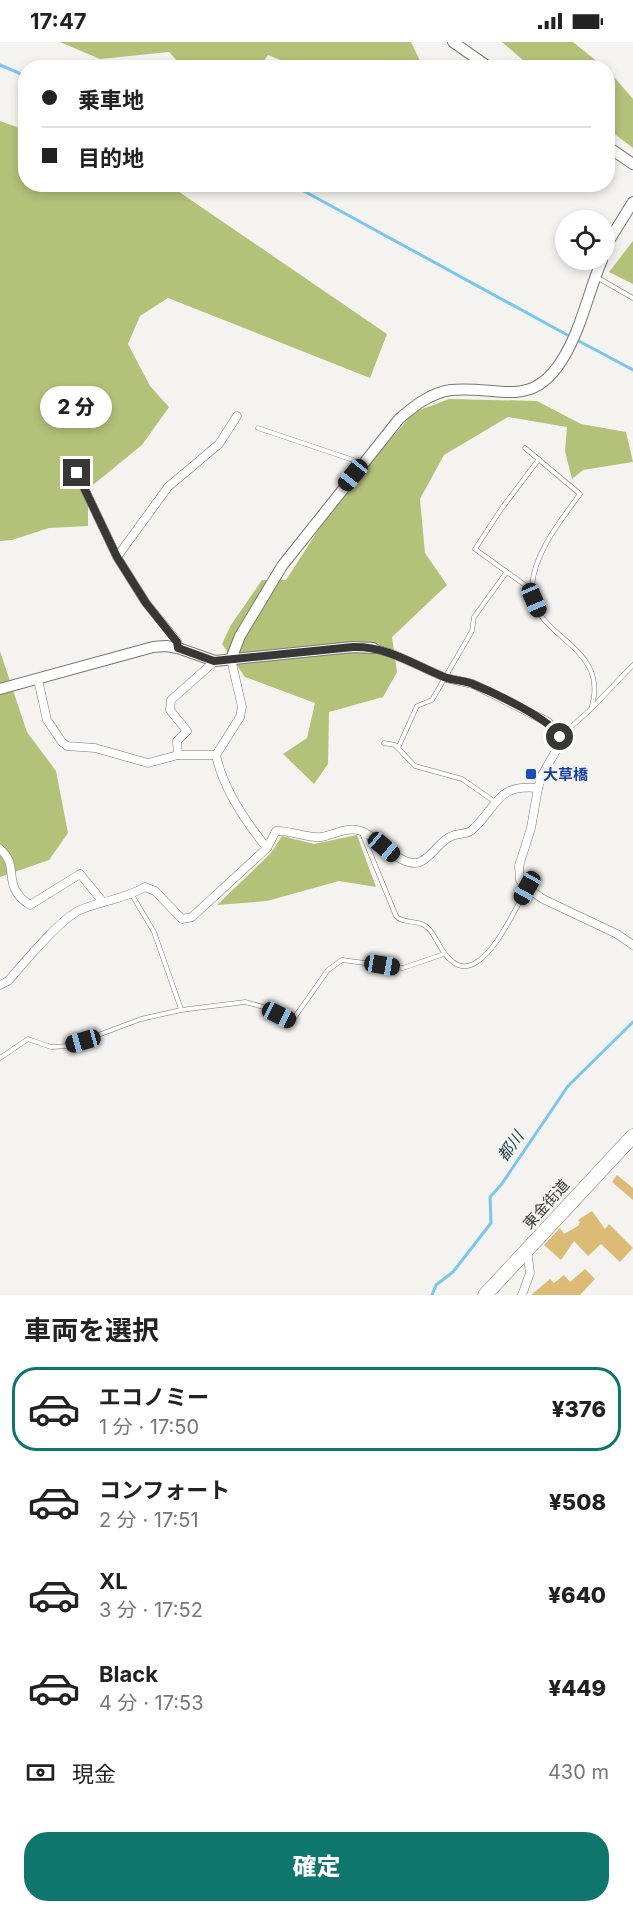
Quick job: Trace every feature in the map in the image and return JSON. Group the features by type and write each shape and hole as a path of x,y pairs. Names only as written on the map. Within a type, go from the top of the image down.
{"highway":[{"name":"東金街道","path":"485,1295 633,1136"}],"street":[{"path":"453,42 479,60"},
{"path":"615,152 633,164"},
{"path":"615,231 633,202"},
{"path":"216,755 240,717 242,707 231,659 240,636 282,566 363,463 399,419 415,405 434,395 451,390 511,394 539,384 551,374 565,354 598,270"},
{"path":"117,557 168,487 219,444 237,416"},
{"path":"77,473 117,557 146,603 177,642 178,648"},
{"path":"0,689 153,647 166,646 214,661 353,647 373,648 393,654 446,678 473,684 548,722 560,737 558,750 542,775 538,788 531,828 519,866 520,880 527,888 543,898 616,934 633,945"},
{"path":"178,755 177,741 187,731 170,710 171,700 214,661"},
{"path":"38,680 47,720 67,746 95,748 148,763 178,755 216,755"},
{"path":"216,755 237,807 267,848"},
{"path":"0,985 8,981 48,937 77,911 132,895 145,887 155,891 182,919 192,917 267,848 276,831 290,831 319,838 349,830 361,831 393,855 415,863 422,861 451,836 472,831 495,802 513,789 538,788"},
{"path":"0,849 10,863 14,891 20,899 30,905 80,874 103,902"},
{"path":"522,1295 530,1273 527,1250"}],"lane":[{"path":"595,276 633,298"},
{"path":"258,428 363,463"},
{"path":"525,448 580,494 542,555 532,590 539,611 558,634 580,654 595,674 596,691 591,709"},
{"path":"532,590 475,549 539,459"},
{"path":"398,748 417,706 432,700 472,631 474,617 506,573"},
{"path":"560,737 591,709 633,665"},
{"path":"384,743 391,743 398,748 415,766 462,779 495,802"},
{"path":"361,831 396,916 403,920 415,920 428,928 444,954 458,965 466,967 473,964 493,948 527,888"},
{"path":"132,895 154,932 181,1010"},
{"path":"0,1058 28,1039 51,1047 69,1046 141,1019 181,1010 245,1002 267,1008 292,1021 328,970 342,960 403,968 444,954"}],"green space":[{"path":"60,42 411,42 420,60 280,60 268,55 265,60 176,60 169,52 100,59"},
{"path":"502,42 573,42 595,60 523,60"},
{"path":"615,78 633,99 633,148 615,134"},
{"path":"0,121 18,127 18,192 179,192 387,334 370,378 168,298 140,316 128,344 150,386 169,407 142,445 88,489 88,526 49,528 12,540 0,541"},
{"path":"633,241 633,284 609,272 615,270 615,264"},
{"path":"449,399 537,401 581,424 626,432 633,462 583,470 572,479 565,451 567,427 508,417 444,455 420,499 425,553 447,585 392,637 397,672 383,697 329,712 328,764 314,784 283,754 307,738 315,703 245,677 222,644 231,625 262,580 286,580 337,501 414,412"},
{"path":"0,651 27,732 56,771 68,833 49,860 0,877"},
{"path":"357,835 376,887 339,881 267,901 217,905 271,853 282,836 314,844"}],"building":[{"path":"617,1175 633,1188 633,1200 612,1182"},
{"path":"592,1211 605,1229 609,1224 633,1248 620,1262 601,1244 588,1256 574,1241 561,1260 544,1245 560,1228 564,1234 578,1226 580,1222 578,1220"},
{"path":"585,1269 595,1279 580,1295 531,1295 550,1279 554,1283 564,1275 570,1282"}],"waterway":[{"path":"0,65 18,73"},
{"path":"306,192 571,337"},
{"path":"577,340 633,370"},
{"name":"都川","path":"432,1295 436,1285 453,1272 491,1223 490,1197 501,1185 568,1086 633,1022"}],"place":[{"name":"大草橋","path":"531,774"}],"route":[{"path":"77,473 117,557 146,603 177,642 178,648 214,661 363,646 373,648 393,654 446,678 473,684 548,722 560,737"}]}
